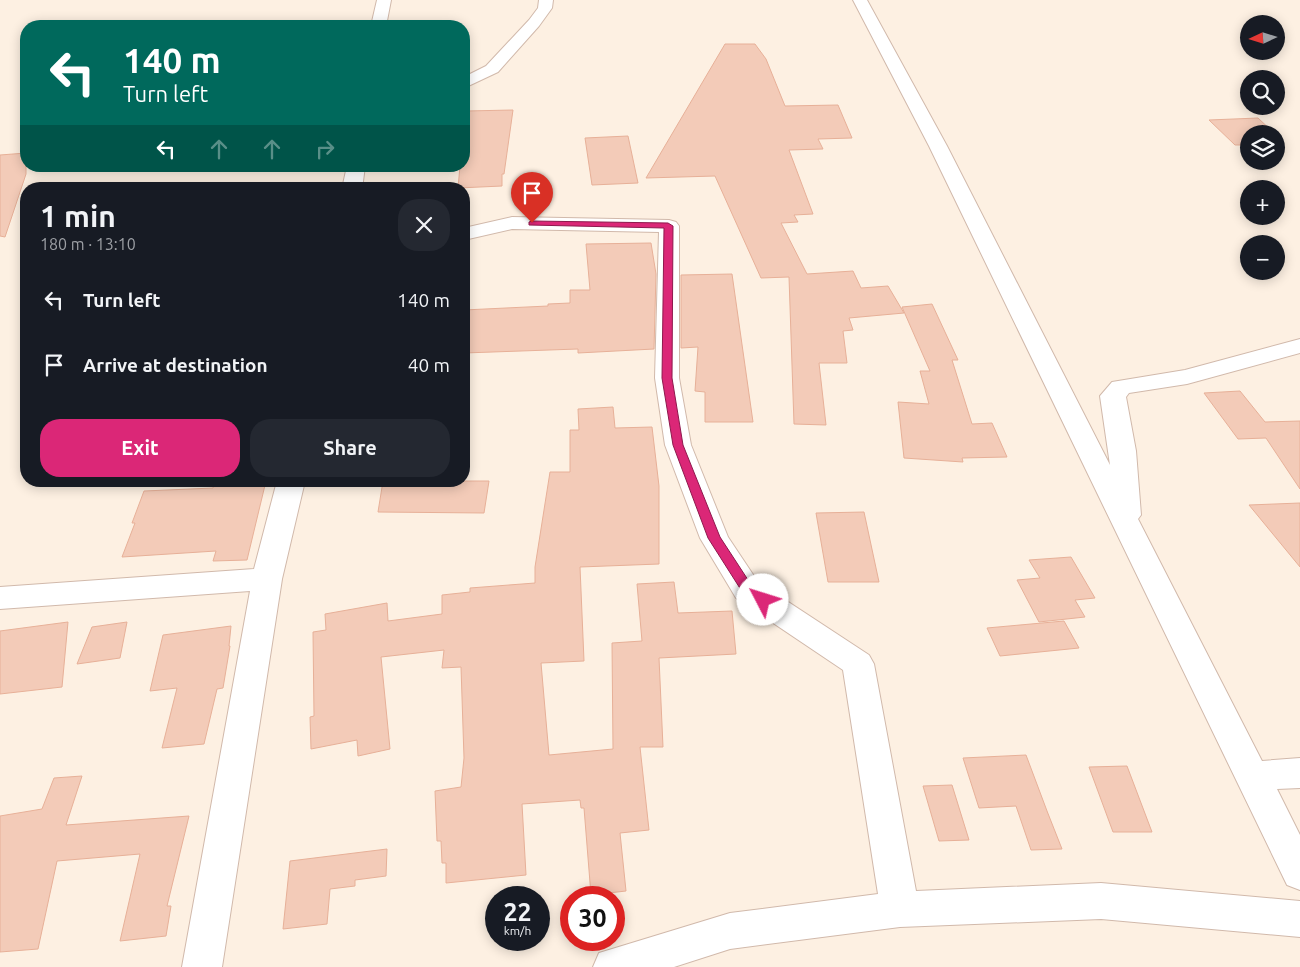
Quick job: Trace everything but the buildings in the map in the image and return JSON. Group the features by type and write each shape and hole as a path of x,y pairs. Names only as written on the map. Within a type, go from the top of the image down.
{"street":[{"path":"380,20 384,0"},
{"path":"470,80 492,69 534,23 544,8 546,0"},
{"path":"860,0 938,146 1300,873"},
{"path":"470,233 512,223 668,226 667,378 678,445 714,538 747,590 858,664 900,909"},
{"path":"1128,529 1123,451 1113,396 1121,387 1186,377 1300,346"},
{"path":"202,967 267,579 290,487"},
{"path":"0,598 267,579"},
{"path":"1253,776 1300,773"},
{"path":"614,967 730,931 900,909 1101,901 1300,919"}],"route":[{"path":"532,223 668,226 667,378 678,445 714,538 747,590 763,600"}]}
